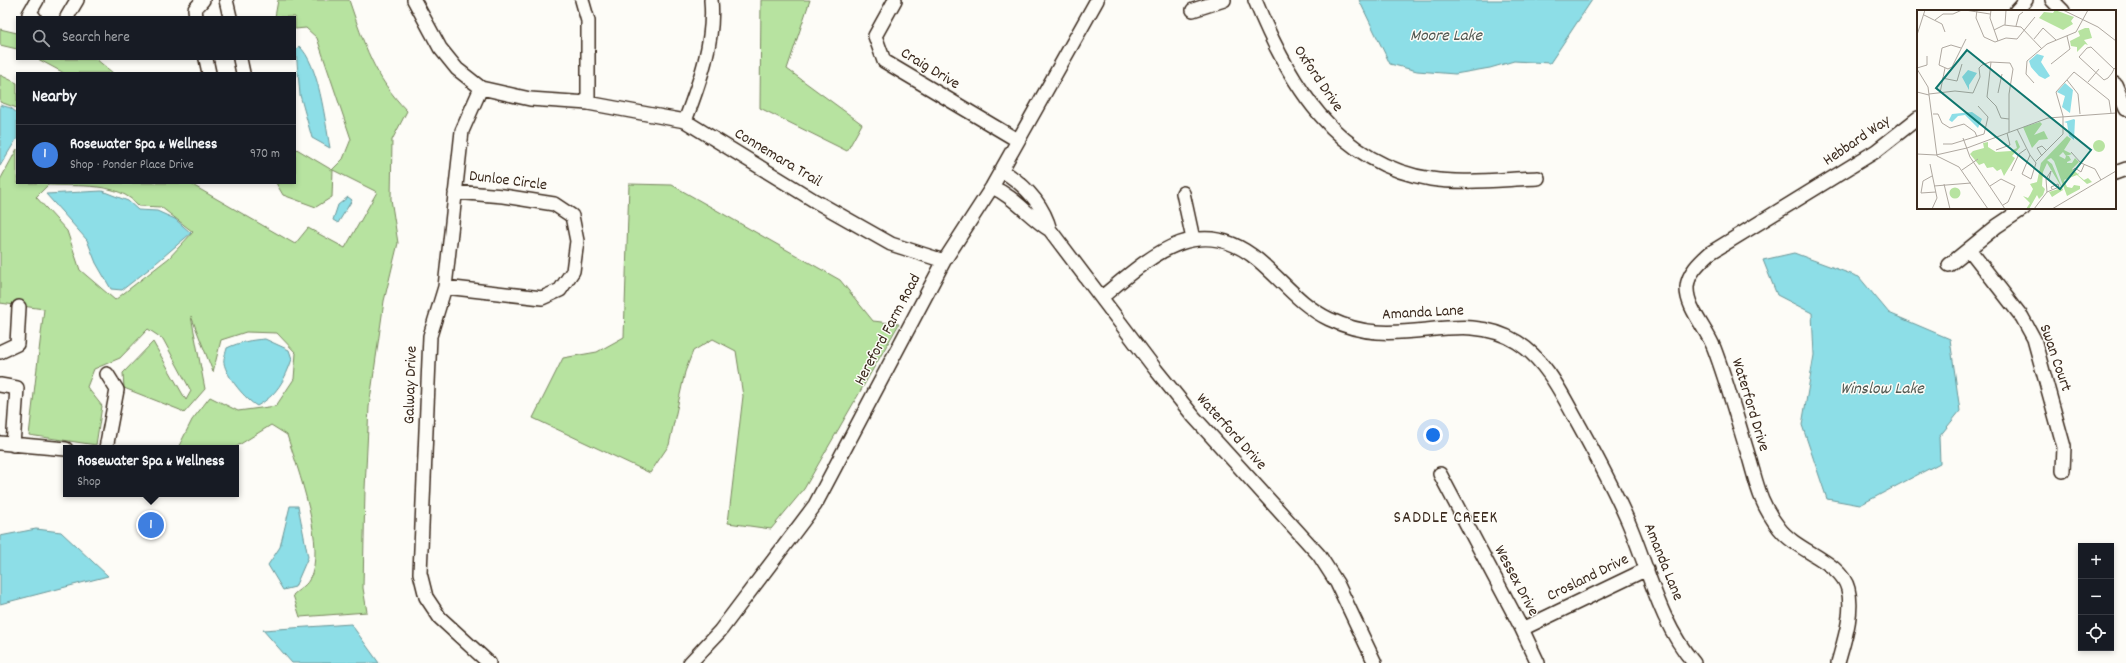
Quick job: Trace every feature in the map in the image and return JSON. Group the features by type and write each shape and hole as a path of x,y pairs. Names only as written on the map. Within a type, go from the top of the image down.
{"street":[{"path":"32,16 29,14 37,0"},
{"path":"68,16 77,0"},
{"path":"196,16 196,9 203,0"},
{"path":"226,0 230,16"},
{"name":"Connemara Trail","path":"414,0 440,48 457,69 481,88 530,99 588,103 684,121 816,201 891,244 944,261"},
{"path":"582,0 588,21 588,103"},
{"path":"684,121 702,76 712,13 711,0"},
{"name":"Craig Drive","path":"895,0 875,36 884,61 1017,140"},
{"name":"Hereford Farm Road","path":"690,663 723,627 815,505 944,261 992,187 1017,140 1097,0"},
{"path":"1193,10 1224,0"},
{"name":"Oxford Drive","path":"1255,0 1274,44 1308,100 1323,121 1360,152 1399,170 1432,179 1538,178"},
{"path":"2017,10 2026,0"},
{"path":"2052,0 2062,10"},
{"path":"206,60 209,72"},
{"path":"240,60 243,72"},
{"path":"2116,86 2126,109"},
{"name":"Galway Drive","path":"481,88 462,131 445,287 430,336 420,572 426,597 440,618 488,663"},
{"name":"Hebbard Way","path":"1814,189 1876,151 1917,119"},
{"path":"2116,173 2126,169"},
{"name":"Waterford Drive","path":"1001,170 1013,177 1038,203 1047,217 1050,230"},
{"name":"Waterford Drive","path":"992,187 1002,192 1028,212 1039,223 1050,230 1156,370 1194,416 1319,555 1337,583 1375,663"},
{"name":"Waterford Drive","path":"1814,189 1710,253 1697,264 1687,286 1688,297 1714,347 1756,487 1766,509 1780,530 1794,544 1842,575 1848,589 1849,606 1838,663"},
{"name":"Dunloe Circle","path":"445,287 542,298 560,290 573,271 577,241 572,216 554,204 503,196 455,192"},
{"path":"1183,193 1193,239"},
{"path":"1028,212 1038,203"},
{"path":"1949,265 1997,226 2022,209"},
{"name":"Amanda Lane","path":"1102,297 1161,251 1179,242 1207,238 1240,247 1259,260 1293,295 1310,308 1329,319 1353,328 1377,332 1400,332 1454,326 1475,328 1516,341 1533,354 1549,374 1563,396 1627,518 1676,638 1694,663"},
{"name":"Swan Court","path":"1969,249 2022,318 2034,339 2064,447 2063,471"},
{"path":"0,352 17,344 19,307"},
{"path":"107,374 117,390 107,445"},
{"path":"0,385 17,388 7,444 63,449"},
{"name":"Wessex Drive","path":"1440,474 1522,629 1538,663"},
{"name":"Crosland Drive","path":"1522,629 1647,569"}],"green space":[{"path":"278,0 349,0 365,45 378,73 386,86 407,111 392,140 391,199 398,243 384,301 369,407 365,489 363,588 367,612 300,617 293,595 309,580 314,566 315,549 309,508 287,435 271,425 239,445 180,445 192,420 210,397 238,411 276,406 294,379 296,353 277,333 246,332 221,340 213,372 191,316 205,389 184,413 180,410 124,388 123,373 153,342 186,400 191,391 163,339 148,329 120,358 94,369 87,387 102,406 96,445 29,435 44,309 0,303 0,180 16,151 16,184 191,184 295,244 308,228 345,248 377,192 333,170 332,197 316,207 283,195 277,184 296,184 296,149 332,170 343,159 351,139 317,38 306,28 296,29 296,16 275,16","holes":["48,185 85,186 120,192 139,206 161,207 193,232 169,258 115,300 80,270 67,231 36,197"]},
{"path":"761,0 810,0 787,69 862,124 847,151 760,108"},
{"path":"0,29 16,33 16,49 0,45"},
{"path":"40,60 97,60 112,72 62,72"},
{"path":"0,75 16,83 16,108 0,102"},
{"path":"629,184 672,185 840,280 873,321 899,324 804,489 771,529 728,523 743,396 736,351 713,339 693,351 685,372 669,445 650,473 533,418 563,358 597,352 624,337"}],"water":[{"name":"Moore Lake","path":"1359,0 1592,0 1550,63 1514,61 1490,68 1455,74 1417,71 1390,64"},
{"path":"299,46 306,54 316,79 330,148 312,138 300,95 296,51"},
{"path":"0,105 11,108 16,112 16,140 0,166"},
{"path":"102,191 128,201 138,210 157,211 175,219 191,233 122,290 111,289 96,263 87,240 46,194"},
{"path":"348,197 352,200 338,223 333,220 338,205"},
{"name":"Winslow Lake","path":"1794,253 1859,277 1889,313 1950,339 1960,411 1939,437 1940,463 1860,505 1827,499 1802,425 1814,355 1812,313 1777,295 1763,260"},
{"path":"265,339 289,350 292,359 279,387 270,397 257,406 247,399 232,381 224,363 224,359 227,348 236,344"},
{"path":"290,506 298,506 308,557 295,587 283,590 268,565 280,547"},
{"path":"36,529 61,532 108,576 0,604 0,536"},
{"path":"351,624 379,663 292,663 263,630"}],"place":[{"name":"Rosewater Spa & Wellness","path":"151,525"}],"district":[{"name":"SADDLE CREEK","path":"1446,519"}]}
